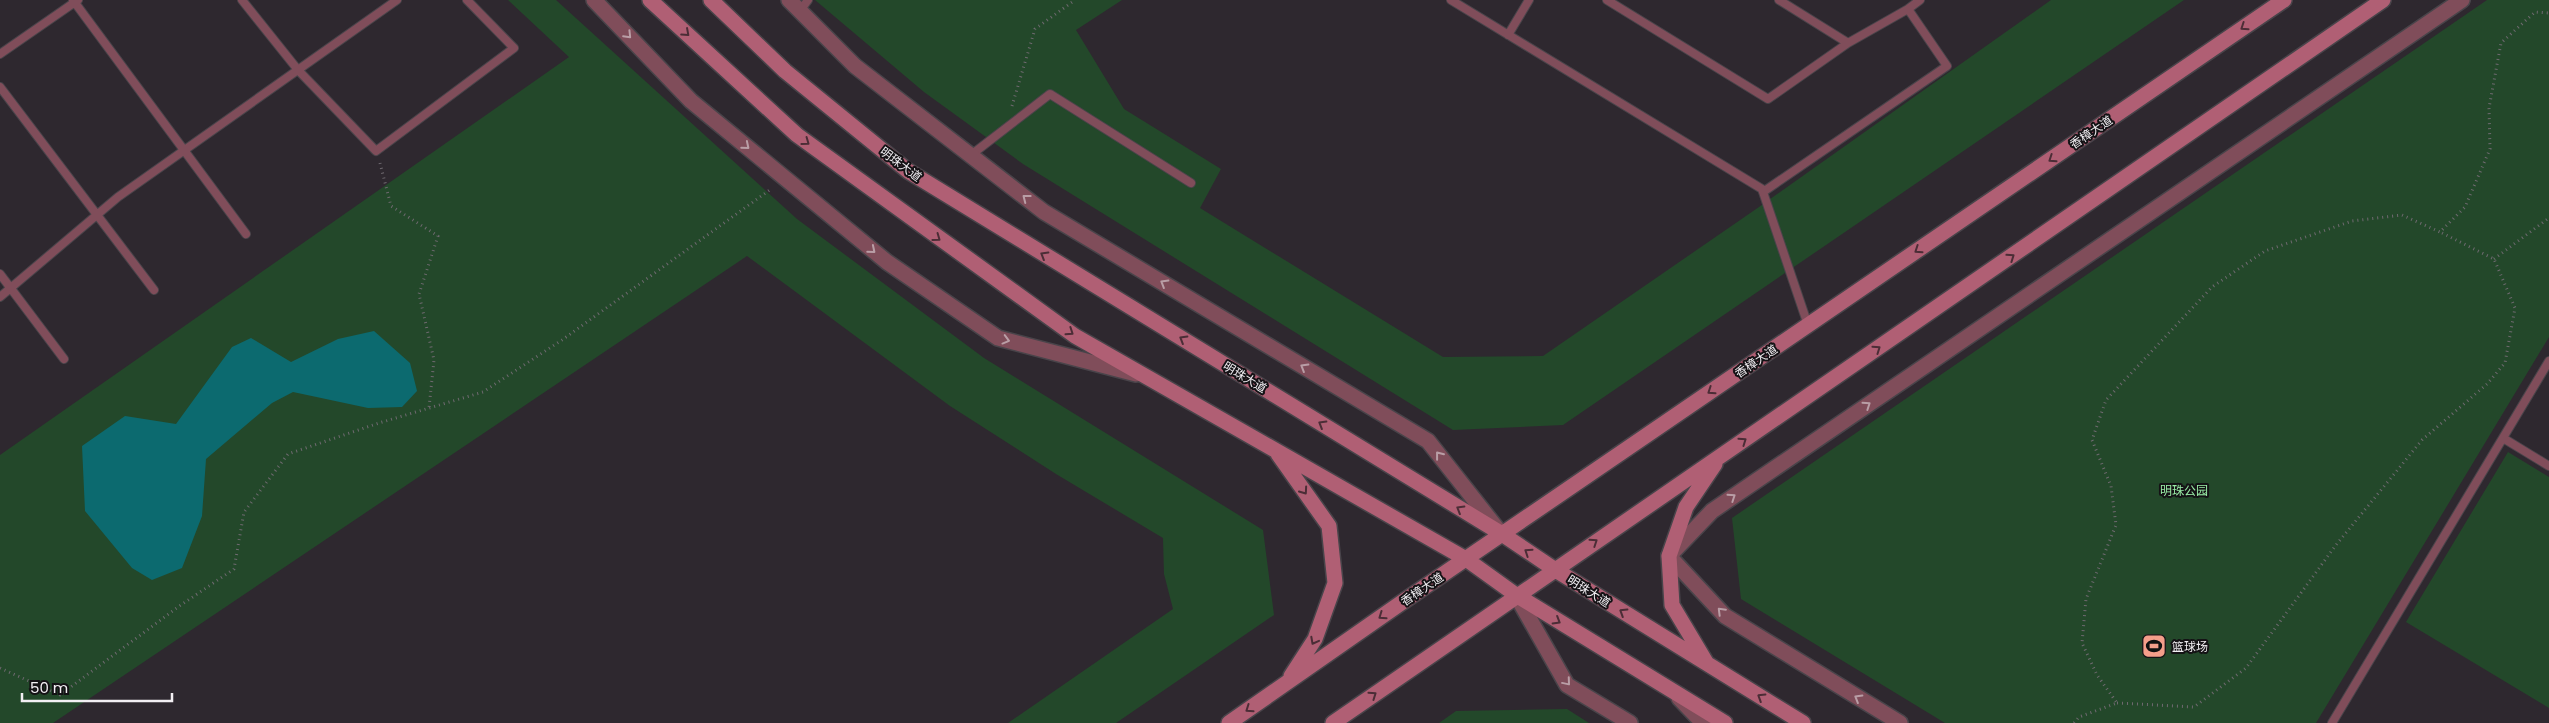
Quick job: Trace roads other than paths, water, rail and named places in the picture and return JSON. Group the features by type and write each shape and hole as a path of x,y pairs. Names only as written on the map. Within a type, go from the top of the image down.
{"main road":[{"path":"650,0 797,135 1075,336 1466,559 1516,595 1725,723"},
{"name":"明珠大道","path":"711,0 785,71 908,171 1502,534 1554,569 1803,723"},
{"name":"香樟大道","path":"1229,723 1502,534 2284,0"},
{"path":"1333,723 1516,595 1719,458 2383,0"},
{"path":"1276,451 1329,526 1335,583 1315,639 1287,683"},
{"path":"1708,665 1672,606 1670,556 1686,507 1719,458"}],"street":[{"path":"594,0 691,101 887,262 998,338 1147,377"},
{"path":"789,0 804,6 855,66 1044,212 1428,441 1502,534"},
{"path":"1900,723 1725,616 1670,556 1712,510 2462,0"},
{"path":"1516,595 1567,685 1630,723"},
{"path":"1672,691 1703,723"}],"lane":[{"path":"242,0 298,70 376,151 514,48 467,0"},
{"path":"0,297 118,197 397,0"},
{"path":"1451,0 1762,189 1808,325"},
{"path":"1508,35 1529,0"},
{"path":"1607,0 1768,99 1848,43 1908,9 1920,0"},
{"path":"1779,0 1848,43"},
{"path":"0,54 75,1 246,234"},
{"path":"1763,192 1947,66 1908,9"},
{"path":"0,87 154,290"},
{"path":"971,155 1050,94 1191,183"},
{"path":"0,274 64,358"},
{"path":"2332,723 2549,361"},
{"path":"2503,438 2549,466"}],"water":[{"path":"374,331 410,363 417,391 402,407 368,408 293,392 272,403 206,459 202,516 182,568 152,580 132,568 85,511 82,446 125,416 176,424 232,347 251,338 291,362 338,339"}],"place":[{"name":"篮球场","path":"2154,646"}],"park label":[{"name":"明珠公园","path":"2184,490"}]}
